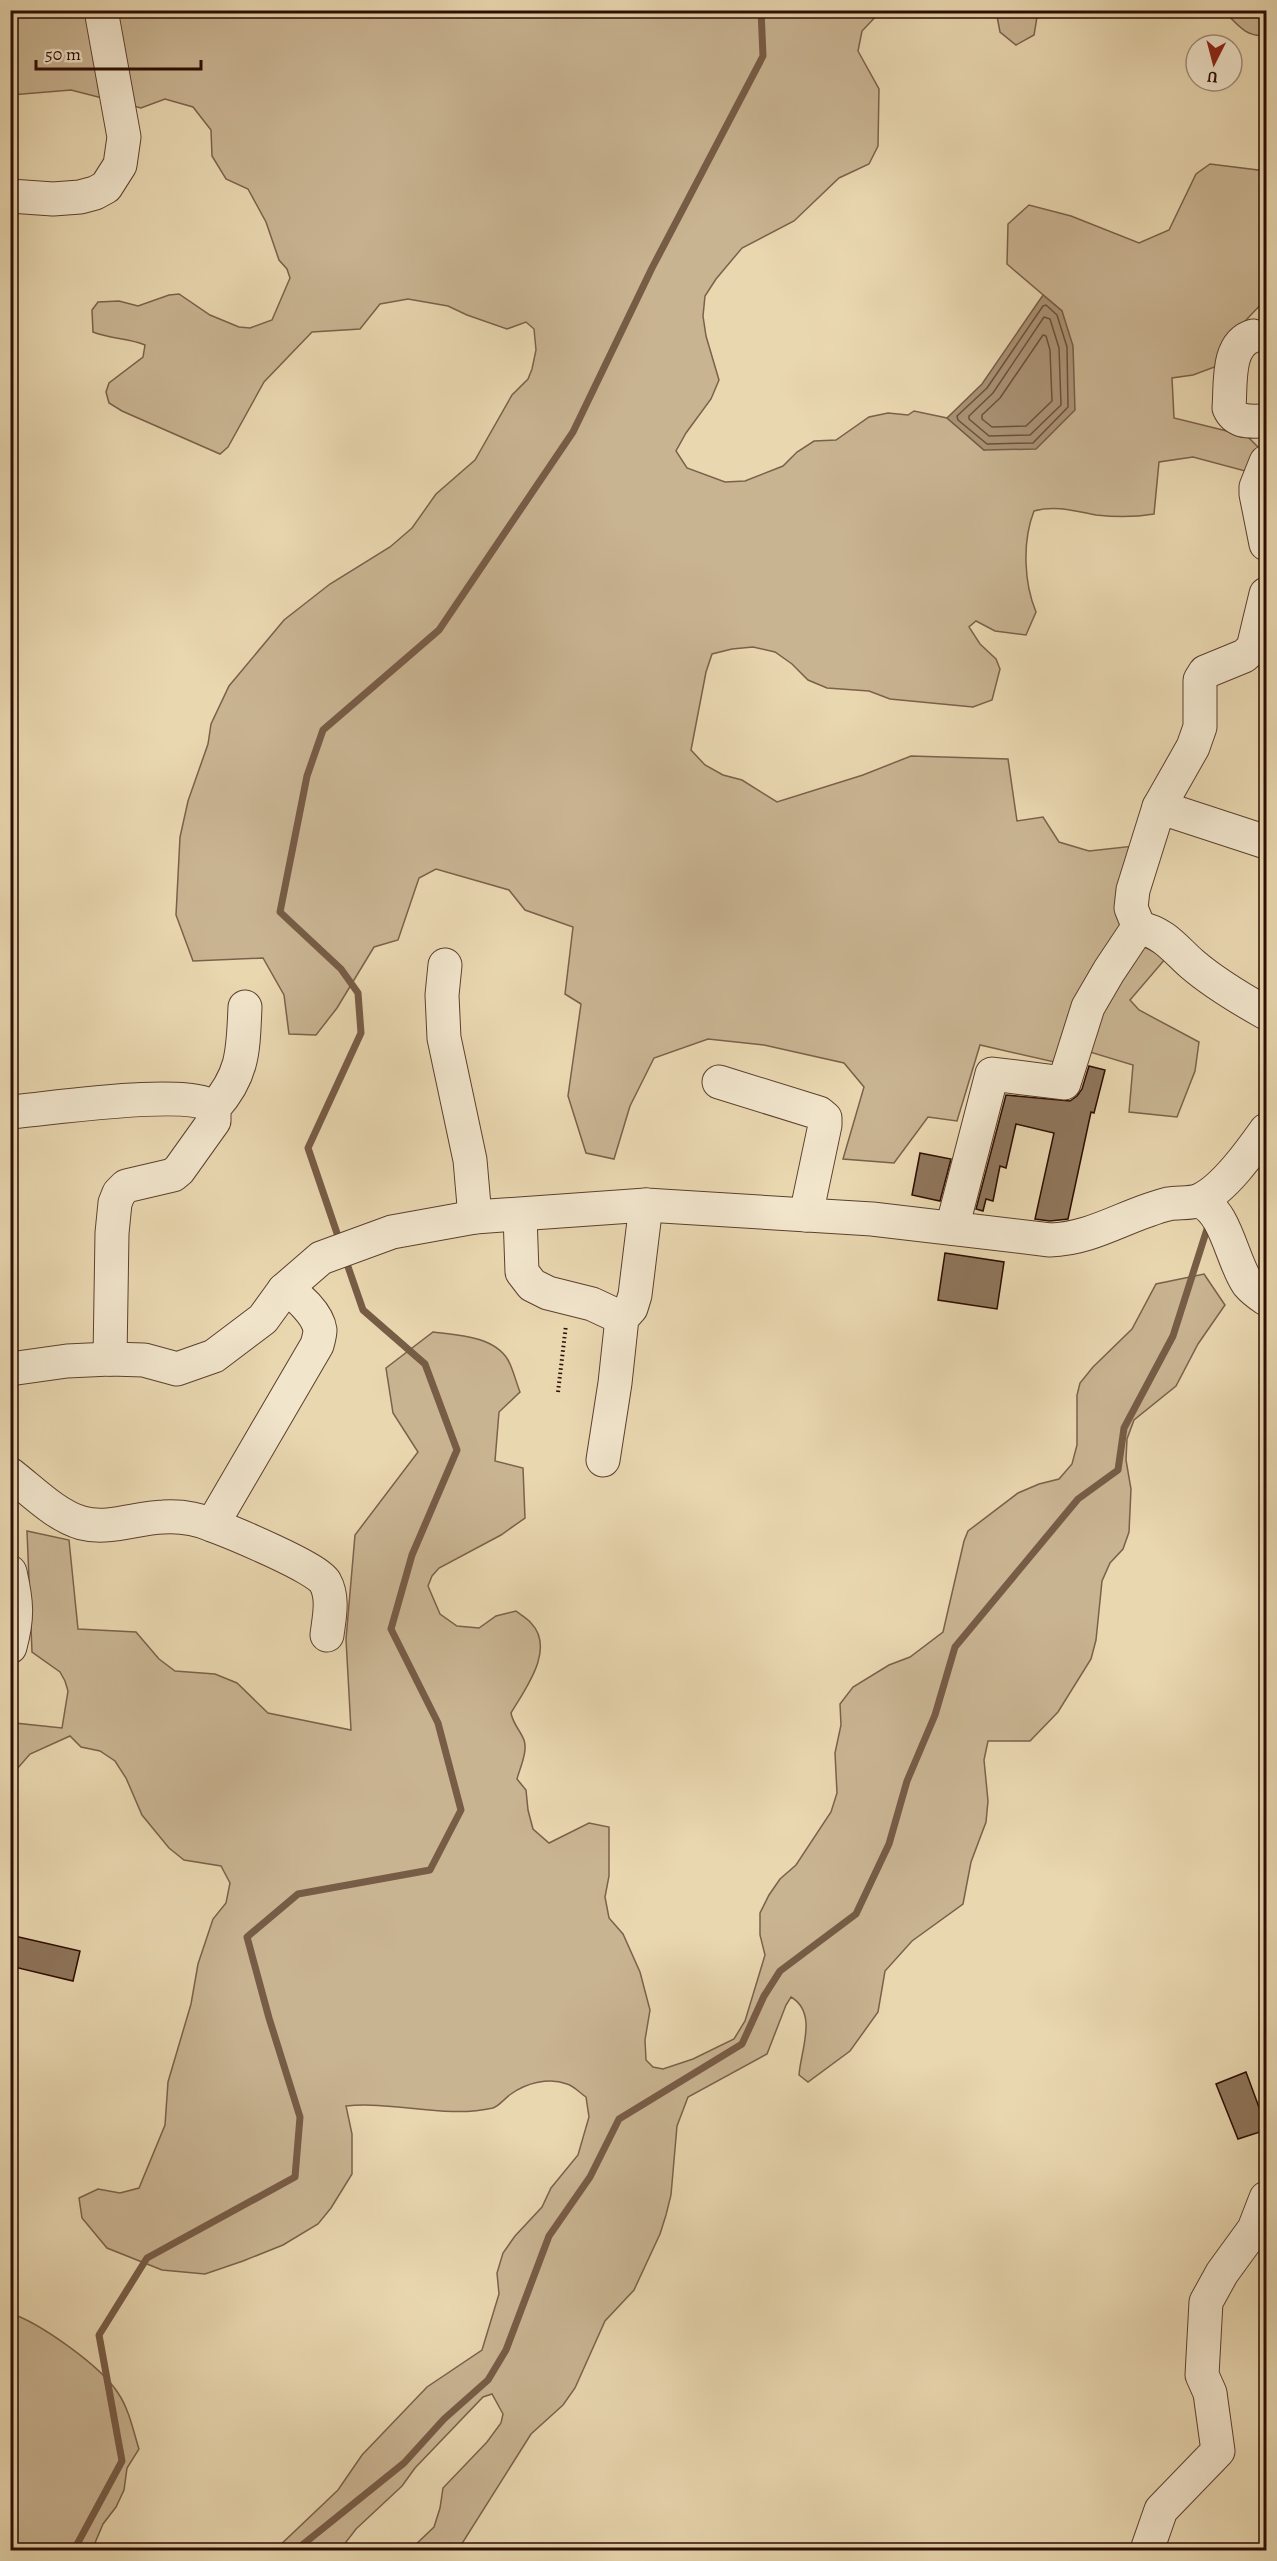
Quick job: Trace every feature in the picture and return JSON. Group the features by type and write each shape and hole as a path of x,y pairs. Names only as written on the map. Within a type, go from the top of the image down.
{"street":[{"path":"10,196 53,199 80,197 106,187 117,170 124,137 101,10"},
{"path":"1253,336 1242,341 1236,349 1229,408 1238,419 1266,421"},
{"path":"1260,475 1266,544"},
{"path":"1140,930 1131,908 1133,890 1159,807 1193,747 1200,727 1200,680 1204,672 1244,656 1253,648 1266,594"},
{"path":"1159,807 1266,842"},
{"path":"959,1229 992,1074 1064,1083 1088,1007 1135,932 1149,930 1156,934 1177,949 1192,964 1243,1000 1266,1013"},
{"path":"445,965 442,995 444,1038 470,1160 475,1217"},
{"path":"110,1359 112,1233 115,1203 126,1186 173,1175 214,1121 214,1108 226,1094 238,1072 243,1048 245,1007"},
{"path":"719,1082 819,1113 825,1118 806,1215"},
{"path":"10,1112 134,1099 200,1102 214,1108"},
{"path":"1207,1205 1217,1188 1266,1130"},
{"path":"10,1369 67,1361 110,1359 144,1360 177,1369 214,1356 262,1319 284,1290 321,1258 358,1243 392,1232 475,1217 646,1205 806,1215 1050,1240 1066,1240 1104,1229 1167,1204 1207,1205 1218,1216 1240,1270 1249,1285 1266,1299"},
{"path":"603,1460 622,1318 631,1308 634,1295 646,1205"},
{"path":"959,1229 970,1214 1016,1215"},
{"path":"520,1215 522,1272 532,1285 548,1293 592,1304 622,1318"},
{"path":"212,1525 318,1345 320,1330 314,1316 292,1292 284,1290"},
{"path":"10,1474 62,1513 81,1523 102,1525 164,1517 193,1519 212,1525 300,1564 324,1579 330,1593 327,1635"},
{"path":"10,1572 17,1602 16,1626 10,1647"},
{"path":"1147,2550 1161,2510 1218,2451 1210,2393 1202,2375 1206,2302 1222,2273 1254,2229 1266,2198"}],"path":[{"path":"558,1392 568,1297"}],"shaded area":[{"path":"11,11 881,11 862,31 858,51 879,89 878,146 869,164 839,178 794,221 742,248 705,296 703,316 706,336 719,380 711,399 676,451 687,468 725,482 745,481 783,466 797,452 814,441 836,440 869,417 888,413 908,415 914,411 947,418 984,450 1062,311 1007,264 1008,224 1029,205 1071,216 1139,243 1169,230 1196,174 1210,164 1266,171 1266,299 1232,335 1220,365 1193,375 1172,378 1174,418 1247,436 1260,449 1245,471 1193,457 1159,462 1154,514 1118,516 1057,509 1034,511 1030,523 1026,562 1029,588 1036,612 1026,635 995,631 976,621 969,627 980,644 996,659 1000,669 992,700 973,707 890,699 869,691 827,688 808,680 792,664 775,652 753,647 732,649 712,654 706,672 691,750 705,765 723,775 742,780 777,802 863,775 911,756 1008,759 1017,821 1043,817 1059,842 1089,851 1134,846 1119,934 1166,958 1130,1000 1139,1010 1199,1042 1195,1071 1177,1117 1129,1112 1133,1065 1077,1048 1063,1064 980,1045 957,1121 928,1117 894,1163 843,1159 864,1087 844,1063 764,1045 708,1039 654,1058 630,1106 614,1159 586,1153 568,1096 581,1004 565,994 573,927 525,910 509,890 436,869 419,878 398,940 374,947 337,1008 316,1035 289,1034 284,995 263,958 193,961 176,915 180,837 188,801 208,744 211,724 229,686 284,620 330,584 390,547 412,528 436,494 475,460 512,395 528,379 536,350 534,329 526,322 507,329 448,306 408,299 380,304 360,329 312,332 264,382 228,447 220,454 122,411 109,403 106,392 109,383 143,357 145,345 93,332 92,310 98,302 119,301 138,306 169,295 179,294 210,315 239,327 250,328 272,320 290,278 287,269 279,260 266,222 248,189 226,179 212,156 211,130 193,107 165,99 141,108 71,90 11,95"},
{"path":"996,11 1038,11 1034,35 1016,45 1000,32"},
{"path":"1224,11 1266,11 1266,35 1247,32"},
{"path":"1204,1274 1225,1305 1198,1344 1176,1386 1134,1420 1127,1439 1126,1460 1131,1489 1129,1532 1123,1549 1110,1563 1102,1581 1096,1640 1091,1659 1058,1712 1030,1741 988,1741 984,1760 988,1801 986,1822 971,1862 963,1904 912,1941 885,1971 878,2012 850,2051 808,2082 799,2075 806,2032 804,2012 791,1997 767,2054 688,2097 677,2126 671,2195 666,2215 660,2234 634,2290 605,2321 575,2388 563,2405 531,2434 463,2542 452,2550 410,2550 434,2527 443,2488 487,2442 501,2423 503,2414 492,2394 483,2397 415,2468 402,2486 356,2529 340,2550 275,2550 338,2490 362,2455 427,2387 482,2350 499,2294 497,2273 503,2253 515,2236 542,2207 551,2188 578,2155 589,2117 586,2097 570,2085 545,2081 517,2090 493,2108 475,2111 346,2106 352,2134 352,2174 318,2224 283,2245 205,2274 162,2270 107,2248 82,2218 79,2198 98,2189 120,2193 139,2188 165,2125 168,2082 191,2004 198,1964 213,1919 226,1903 230,1883 221,1866 184,1860 169,1848 142,1815 126,1778 115,1761 100,1751 81,1747 70,1736 30,1754 17,1769 11,1772 11,1709 15,1723 62,1728 68,1691 60,1672 32,1652 27,1531 69,1540 78,1629 136,1632 159,1659 175,1671 215,1674 237,1683 268,1713 351,1730 346,1639 355,1535 418,1452 393,1413 386,1368 433,1332 474,1338 502,1352 510,1364 520,1392 499,1412 495,1461 523,1468 525,1518 501,1535 439,1568 432,1576 428,1586 440,1614 457,1626 479,1628 496,1616 516,1611 529,1621 538,1633 540,1645 536,1669 511,1713 525,1744 517,1779 526,1790 533,1829 549,1843 589,1823 609,1827 609,1876 605,1897 609,1918 623,1934 640,1972 650,2010 645,2040 646,2060 653,2067 663,2069 693,2059 734,2039 745,2021 765,1955 760,1935 760,1913 780,1879 796,1865 831,1812 837,1793 835,1753 841,1725 840,1704 853,1687 889,1665 910,1657 943,1632 968,1531 1018,1493 1059,1479 1072,1464 1077,1445 1077,1395 1080,1383 1132,1329 1156,1284"},
{"path":"10,2313 37,2326 84,2358 110,2382 125,2406 130,2420 139,2449 127,2468 124,2490 116,2507 103,2524 92,2550 11,2550"}],"water":[{"path":"1043,295 1062,311 1073,346 1075,410 1036,449 984,450 947,418 982,384"}],"building":[{"path":"1089,1066 1105,1070 1094,1113 1091,1112 1068,1219 1050,1221 1035,1219 1054,1133 1016,1124 1006,1168 1000,1166 993,1201 986,1199 983,1211 976,1209 1006,1095 1070,1101 1082,1089"},
{"path":"920,1153 951,1159 940,1201 912,1195"},
{"path":"945,1253 1004,1262 997,1309 938,1300"},
{"path":"10,1935 80,1951 73,1981 10,1966"},
{"path":"1246,2072 1260,2110 1266,2108 1266,2130 1238,2139 1216,2084"}],"waterway":[{"path":"340,1242 308,1148 361,1033 358,993 341,969 280,912 307,776 323,730 439,630 573,432 652,268 763,56 761,10"},
{"path":"296,2550 404,2463 444,2419 488,2380 506,2350 549,2236 590,2177 619,2119 742,2044 764,1996 780,1971 856,1914 889,1844 907,1781 935,1715 955,1647 1078,1499 1118,1470 1124,1428 1173,1336 1208,1226"},
{"path":"74,2550 122,2461 99,2335 147,2258 295,2177 300,2117 247,1937 298,1894 430,1870 461,1810 438,1723 391,1629 412,1555 457,1450 425,1364 363,1310 345,1258"}]}
